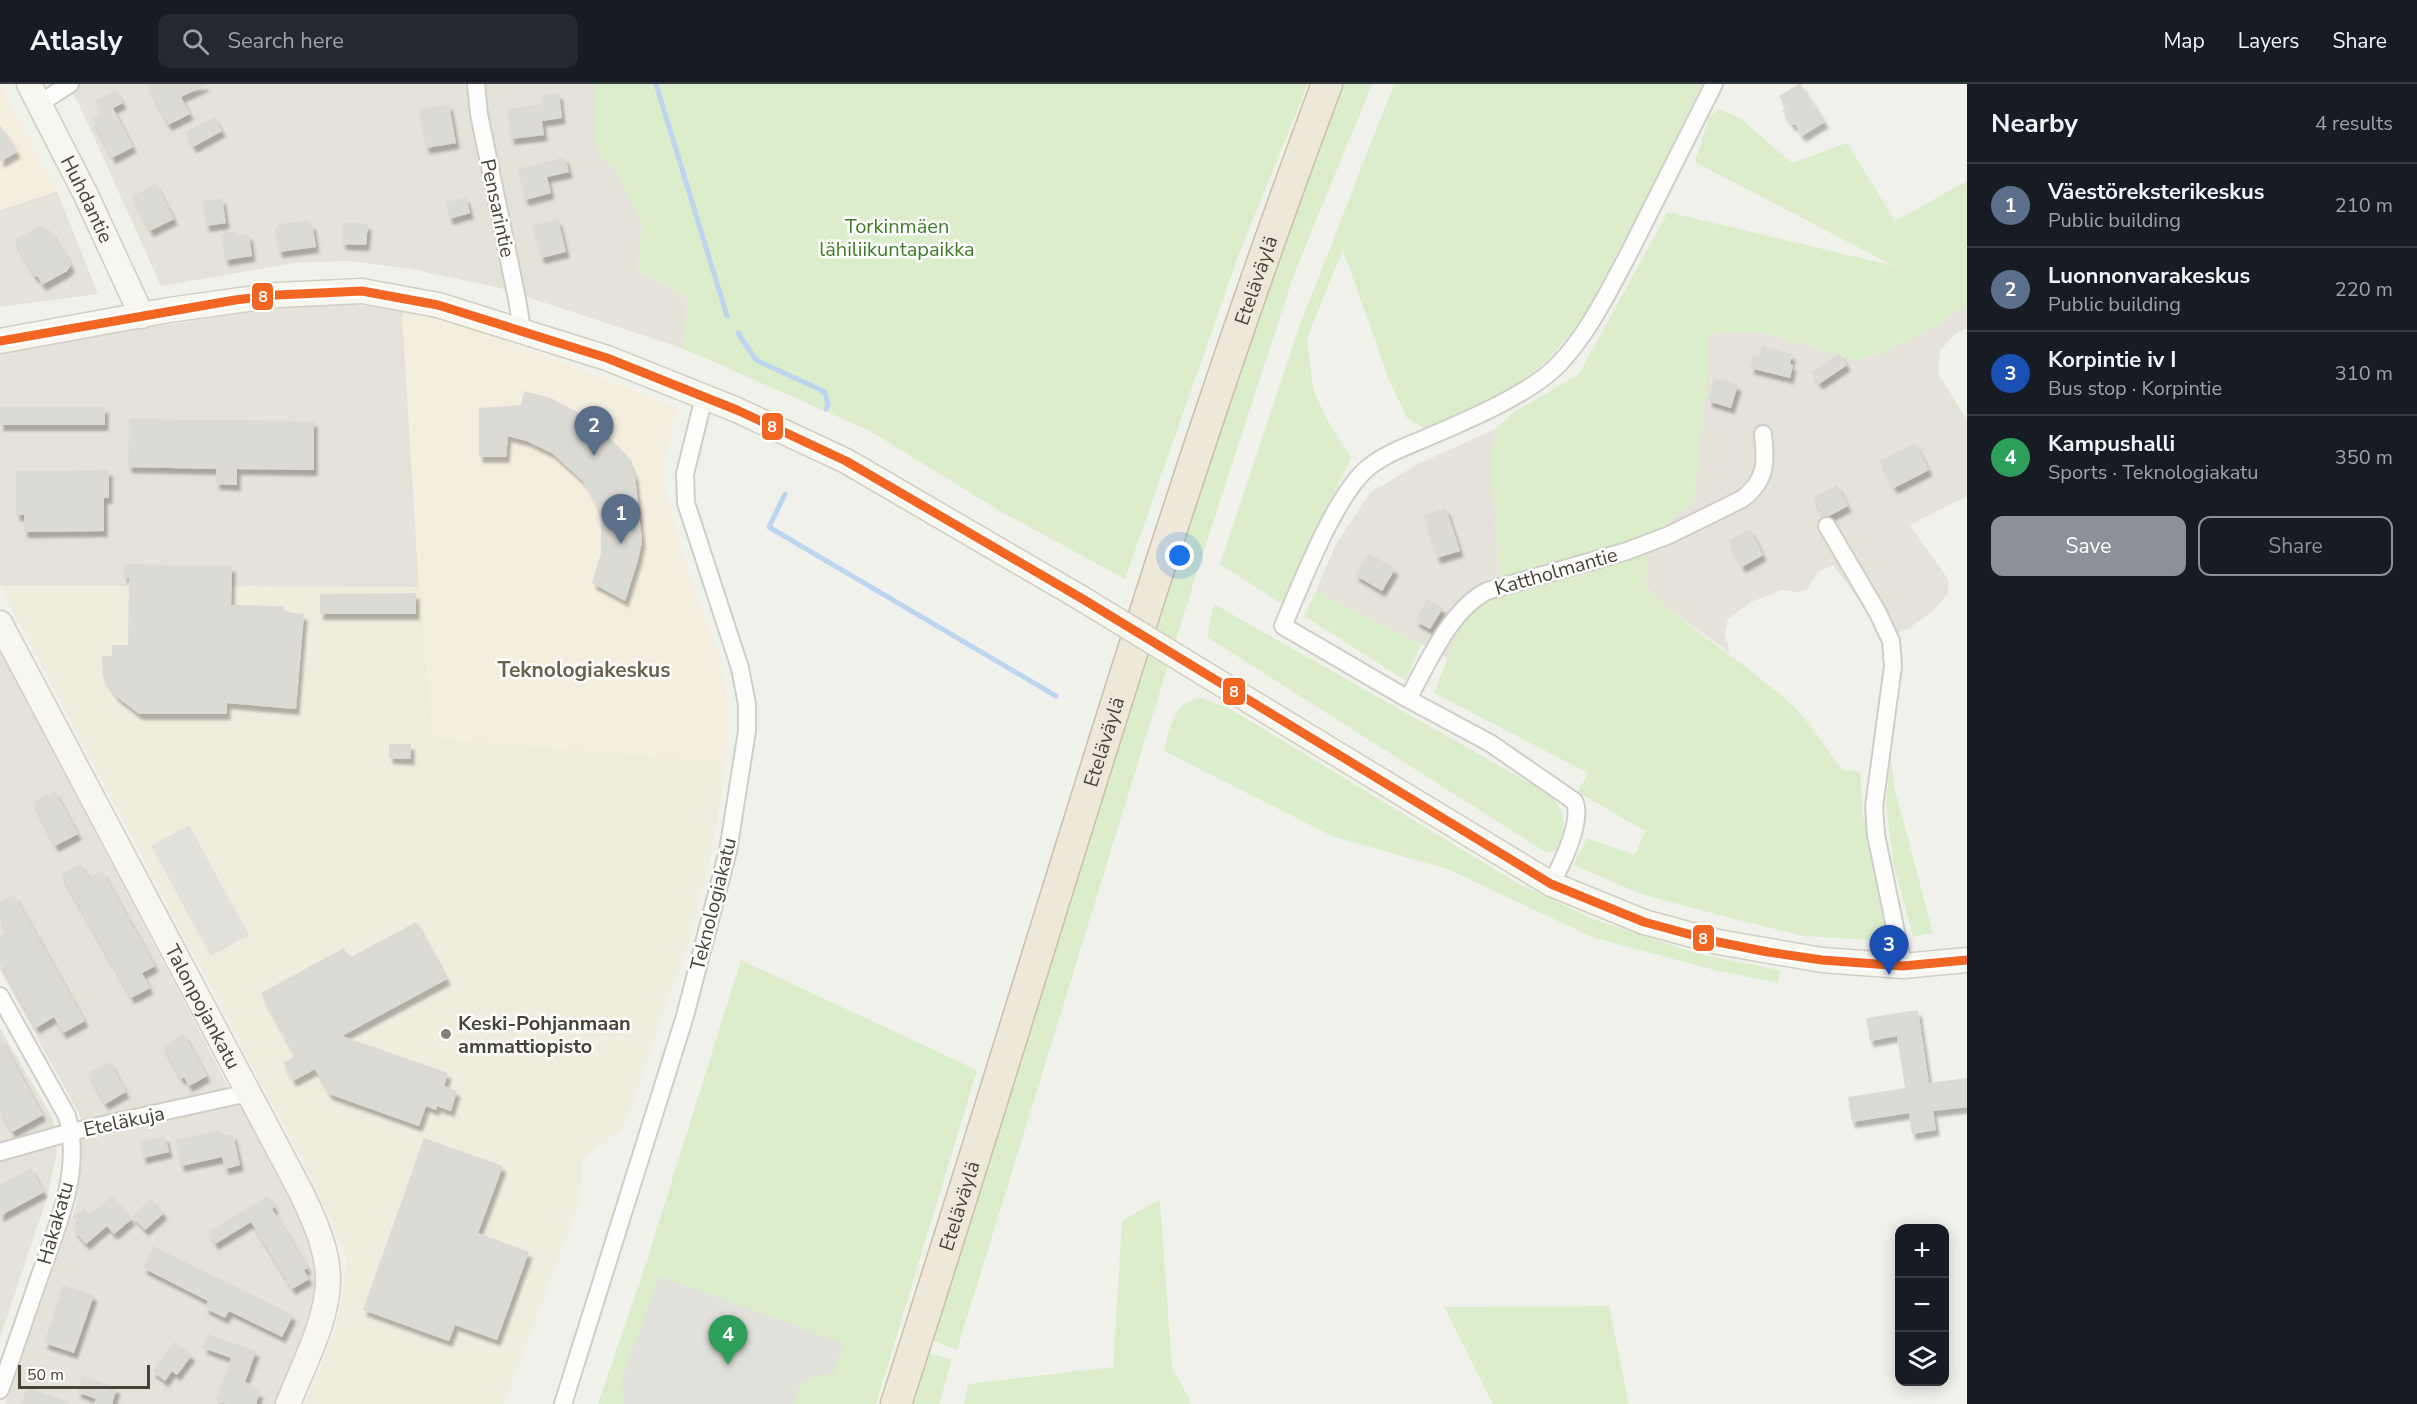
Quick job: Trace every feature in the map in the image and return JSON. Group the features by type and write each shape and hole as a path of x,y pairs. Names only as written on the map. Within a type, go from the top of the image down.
{"highway":[{"name":"Eteläväylä","path":"896,1404 1156,579 1278,216 1327,84"}],"street":[{"path":"35,93 70,84"},
{"name":"Pensarintie","path":"476,84 479,114 522,331"},
{"path":"1551,884 1577,819 1578,807 1574,801 1490,743 1408,699 1283,626 1323,539 1352,486 1369,467 1533,386 1575,345 1603,302 1714,84"},
{"name":"Huhdantie","path":"35,93 86,195 142,316"},
{"path":"0,340 277,295 362,291 438,305 522,331 607,358 704,397 846,461 1081,598 1551,884 1644,922 1718,942 1822,960 1903,966 1967,960"},
{"name":"Teknologiakatu","path":"563,1404 688,1005 728,851 747,731 747,704 741,668 686,503 685,474 704,397"},
{"name":"Kattholmantie","path":"1408,699 1442,638 1462,610 1477,596 1487,591 1627,551 1669,535 1742,499 1762,479 1766,456 1763,434"},
{"path":"1827,526 1878,613 1891,641 1893,666 1874,807 1876,835 1903,966"},
{"name":"Talonpojankatu","path":"0,623 302,1194 318,1230 328,1277 327,1295 321,1321 288,1404"},
{"name":"Hakakatu","path":"0,996 67,1116 73,1150 65,1203 0,1390"},
{"name":"Eteläkuja","path":"0,1152 71,1132 248,1093"}],"shaded area":[{"path":"0,84 57,191 0,210"},
{"path":"66,84 595,84 595,137 600,157 616,170 642,223 638,270 688,298 682,348 500,288 411,269 350,261 295,263 161,286 79,104"},
{"path":"57,191 98,294 0,307 0,210"},
{"path":"304,304 348,304 402,310 419,587 0,586 0,350"},
{"path":"1961,309 1967,312 1967,328 1954,335 1940,351 1938,373 1967,420 1967,496 1910,525 1948,579 1948,593 1934,610 1908,629 1879,640 1870,614 1833,565 1818,572 1806,591 1782,590 1751,602 1728,619 1725,634 1730,653 1669,609 1645,586 1648,541 1694,500 1705,396 1707,338 1715,333 1759,332 1859,361 1918,336"},
{"path":"402,310 493,336 677,407 665,463 667,497 692,582 719,654 728,704 726,763 432,738 419,587"},
{"path":"1495,429 1491,468 1500,580 1463,618 1448,658 1316,591 1336,544 1370,493 1418,464"},
{"name":"Keski-Pohjanmaan ammattiopisto","path":"0,586 419,587 433,738 726,763 712,850 689,941 624,1127 582,1161 579,1204 504,1404 305,1404 336,1326 347,1261 310,1176"},
{"path":"0,650 229,1088 84,1123 0,970"},
{"path":"189,825 249,935 211,956 151,846"},
{"path":"0,1028 53,1119 55,1129 0,1143"},
{"path":"244,1103 313,1243 318,1274 317,1302 277,1404 5,1404 76,1205 82,1153 80,1141"},
{"path":"56,1145 57,1153 47,1197 0,1338 0,1161"},
{"path":"659,1276 844,1344 833,1373 810,1378 799,1387 793,1404 624,1404 622,1379"}],"green space":[{"name":"Torkinmäen lähiliikuntapaikka","path":"595,84 1308,84 1239,254 1125,579 1000,511 870,431 682,348 688,298 638,270 642,223 616,170 600,157 595,137"},
{"path":"1343,84 1372,84 1293,277 1195,578 957,1350 933,1341 1176,563 1271,275"},
{"path":"1394,84 1702,84 1648,195 1580,323 1546,362 1517,385 1426,429 1407,418 1389,380 1343,250 1307,338 1313,388 1325,416 1351,458 1282,604 1220,564 1298,330"},
{"path":"1720,109 1741,119 1792,163 1847,143 1895,221 1967,181 1967,312 1961,309 1918,336 1859,361 1759,332 1715,333 1707,338 1706,390 1694,501 1648,541 1645,587 1793,706 1844,771 1860,772 1863,813 1887,941 1804,936 1644,895 1573,865 1587,838 1635,855 1645,831 1578,792 1588,773 1434,693 1463,618 1500,580 1491,468 1495,429 1514,412 1579,374 1668,212 1894,266 1695,162 1709,117"},
{"path":"1316,591 1421,644 1406,681 1304,616"},
{"path":"1214,604 1549,794 1562,813 1564,827 1558,849 1547,853 1207,637"},
{"path":"1200,698 1227,707 1519,884 1596,920 1699,954 1780,970 1778,983 1718,971 1592,937 1447,869 1332,836 1164,751 1171,725 1178,711 1183,705"},
{"path":"1891,757 1894,786 1933,933 1913,937 1893,863 1886,803"},
{"path":"741,960 977,1070 876,1404 598,1404 646,1263"},
{"path":"1160,1199 1172,1368 1192,1404 964,1404 968,1384 1113,1367 1122,1221"},
{"path":"1609,1306 1629,1404 1493,1404 1444,1307"},
{"path":"929,1353 952,1360 939,1404 913,1404"}],"building":[{"path":"147,84 208,84 181,97 190,114 168,125"},
{"path":"1799,84 1825,122 1802,136 1782,110 1786,108 1779,96"},
{"path":"116,90 123,103 113,108 133,147 112,158 92,119 102,114 95,101"},
{"path":"559,93 562,118 542,121 544,135 511,139 507,109 543,104 542,95"},
{"path":"449,104 456,143 426,148 419,109"},
{"path":"215,117 222,131 193,147 185,132"},
{"path":"0,125 17,152 0,162"},
{"path":"565,157 569,172 547,177 551,193 525,200 518,169"},
{"path":"156,184 174,219 150,231 132,196"},
{"path":"466,197 470,213 449,219 446,202"},
{"path":"222,198 226,223 206,226 202,201"},
{"path":"558,219 566,252 541,258 533,225"},
{"path":"308,220 309,224 312,223 316,247 279,252 275,228 279,228 279,224"},
{"path":"343,222 368,224 366,245 342,244"},
{"path":"42,225 46,232 50,230 71,265 67,271 42,285 38,277 34,276 14,240"},
{"path":"237,231 238,236 249,234 252,256 225,260 221,233"},
{"path":"1762,346 1792,354 1790,364 1793,365 1790,378 1750,368 1753,356 1759,357"},
{"path":"1840,353 1847,365 1819,384 1812,372"},
{"path":"1715,378 1738,385 1731,408 1708,401"},
{"path":"524,391 551,398 594,421 626,455 635,476 642,541 625,601 592,583 601,553 601,522 597,506 583,481 552,453 527,441 508,436 506,457 479,457 479,408 521,405"},
{"path":"0,407 105,407 105,425 0,425"},
{"path":"129,419 314,421 314,470 237,469 237,485 216,484 216,469 128,467"},
{"path":"1915,443 1929,470 1894,488 1880,461"},
{"path":"109,470 109,498 104,498 104,531 24,532 24,515 16,515 16,471"},
{"path":"1837,485 1848,506 1823,517 1813,497"},
{"path":"1446,508 1460,551 1437,558 1424,515"},
{"path":"1750,529 1763,555 1742,567 1729,541"},
{"path":"1369,553 1395,569 1382,591 1355,575"},
{"path":"124,564 232,566 231,605 284,606 284,612 304,614 296,709 227,703 227,714 139,714 116,696 103,677 102,656 112,656 112,645 128,645 129,578 124,578"},
{"path":"416,593 416,614 320,614 320,594"},
{"path":"1427,599 1443,608 1430,629 1415,621"},
{"path":"389,744 411,744 411,759 389,758"},
{"path":"55,791 78,834 55,846 33,802"},
{"path":"81,864 89,878 102,871 155,966 142,973 150,988 131,998 61,874"},
{"path":"14,895 85,1021 63,1033 54,1017 36,1028 0,963 0,936 7,932 0,920 0,902"},
{"path":"416,922 447,979 342,1036 448,1073 444,1086 457,1091 451,1111 437,1106 436,1110 426,1106 419,1126 329,1094 315,1069 293,1081 283,1063 295,1057 261,993 344,948 349,958"},
{"path":"1918,1010 1929,1083 1967,1078 1967,1107 1933,1111 1936,1130 1912,1134 1909,1113 1852,1122 1848,1097 1905,1088 1897,1036 1870,1041 1866,1018"},
{"path":"184,1034 207,1076 189,1086 184,1077 181,1079 163,1046"},
{"path":"0,1037 43,1115 12,1132 0,1110"},
{"path":"110,1062 126,1092 105,1104 88,1073"},
{"path":"220,1130 221,1136 233,1134 240,1165 225,1169 222,1157 181,1166 175,1140"},
{"path":"165,1136 169,1152 143,1158 140,1142"},
{"path":"424,1138 503,1166 478,1233 529,1252 497,1340 455,1325 449,1341 363,1310"},
{"path":"31,1168 44,1192 0,1216 0,1185"},
{"path":"112,1196 132,1219 114,1234 107,1226 86,1244 73,1229 79,1224 73,1217 84,1208 89,1215"},
{"path":"268,1196 275,1207 272,1209 308,1268 304,1270 309,1279 292,1289 251,1222 215,1244 208,1232"},
{"path":"151,1199 164,1213 145,1230 132,1216"},
{"path":"153,1246 293,1315 282,1337 229,1311 225,1318 205,1308 208,1301 143,1268"},
{"path":"63,1285 94,1295 74,1353 44,1343"},
{"path":"208,1334 256,1351 245,1382 255,1386 253,1390 260,1392 256,1404 225,1404 216,1401 231,1358 203,1348"},
{"path":"174,1342 192,1355 177,1375 172,1371 165,1381 152,1371"},
{"path":"82,1376 117,1388 112,1404 94,1404 96,1399 77,1392"},
{"path":"27,1387 69,1402 69,1404 21,1404"}],"waterway":[{"path":"656,84 727,316"},
{"path":"738,333 756,360 825,392 828,405 826,409"},
{"path":"785,494 769,527 1056,696"}],"transit line":[{"name":"8","path":"0,341 235,300 277,295 362,291 438,305 607,358 737,410 846,461 1081,598 1551,884 1644,922 1718,942 1768,952 1822,960 1903,966 1967,960"}],"place":[{"name":"Luonnonvarakeskus","path":"594,456"},
{"name":"Väestöreksterikeskus","path":"621,544"},
{"name":"Korpintie iv I","path":"1889,975"},
{"name":"Keski-Pohjanmaan ammattiopisto","path":"446,1034"},
{"name":"Kampushalli","path":"728,1365"}],"district":[{"name":"Teknologiakeskus","path":"584,670"}]}
